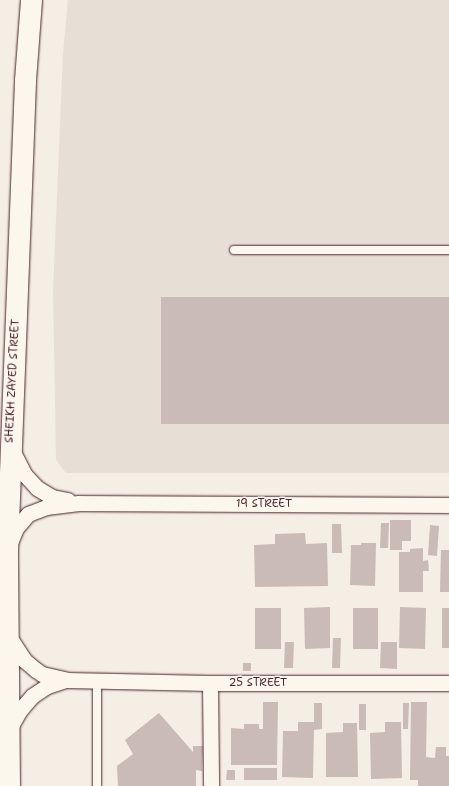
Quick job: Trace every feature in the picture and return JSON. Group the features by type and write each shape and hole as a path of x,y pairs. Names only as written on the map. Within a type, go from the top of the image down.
{"main road":[{"name":"SHEIKH ZAYED STREET","path":"9,786 7,550 25,80 31,0"}],"street":[{"path":"10,445 25,475 37,488 52,497 79,502"},
{"path":"7,550 16,528 28,514 46,507 79,502"},
{"name":"19 STREET","path":"79,502 449,505"},
{"name":"25 STREET","path":"8,635 24,660 36,670 42,674 67,680 210,683 449,683"},
{"name":"25 STREET","path":"8,730 20,710 32,696 47,686 67,680"},
{"path":"210,683 211,786"}],"lane":[{"path":"234,250 449,250"},
{"path":"97,681 97,786"}],"shaded area":[{"path":"68,0 449,0 449,473 66,473 56,460 53,290 63,53"}],"building":[{"path":"161,297 449,297 449,424 161,424"},
{"path":"390,520 411,520 411,541 402,541 402,550 390,550"},
{"path":"381,523 389,523 388,548 380,548"},
{"path":"332,524 341,524 342,553 332,553"},
{"path":"430,525 439,526 437,556 428,555"},
{"path":"305,533 306,544 327,543 328,586 255,587 254,545 275,544 275,534"},
{"path":"361,543 376,543 375,586 350,585 351,545 361,545"},
{"path":"423,548 423,561 428,560 429,571 423,571 423,592 399,592 399,552 410,552 410,549"},
{"path":"441,550 449,550 449,592 440,592"},
{"path":"330,607 330,648 305,649 304,608"},
{"path":"400,607 426,608 425,649 399,648"},
{"path":"255,608 281,608 281,649 255,649"},
{"path":"353,608 378,608 378,649 353,649"},
{"path":"442,608 449,608 449,648 442,648"},
{"path":"333,638 341,638 340,668 332,668"},
{"path":"285,642 294,642 293,668 284,668"},
{"path":"381,642 397,642 397,669 380,668"},
{"path":"243,663 251,663 251,671 243,671"},
{"path":"263,702 278,702 277,765 231,765 231,728 244,729 244,724 259,724 259,729 263,729"},
{"path":"411,702 427,702 426,757 435,758 436,747 446,747 446,756 449,756 449,786 418,786 418,780 410,780"},
{"path":"314,703 322,703 322,729 314,730 313,778 282,777 283,731 298,731 298,722 314,722"},
{"path":"403,703 409,703 408,729 403,729"},
{"path":"359,704 366,704 366,730 359,730"},
{"path":"159,713 193,752 193,746 203,746 202,771 196,770 196,786 118,786 117,766 133,754 125,740"},
{"path":"385,722 401,722 402,778 371,779 370,733 385,732"},
{"path":"343,723 357,723 358,777 326,777 326,733 343,732"},
{"path":"244,768 277,768 277,780 244,780"},
{"path":"227,770 235,770 235,780 226,780"}]}
